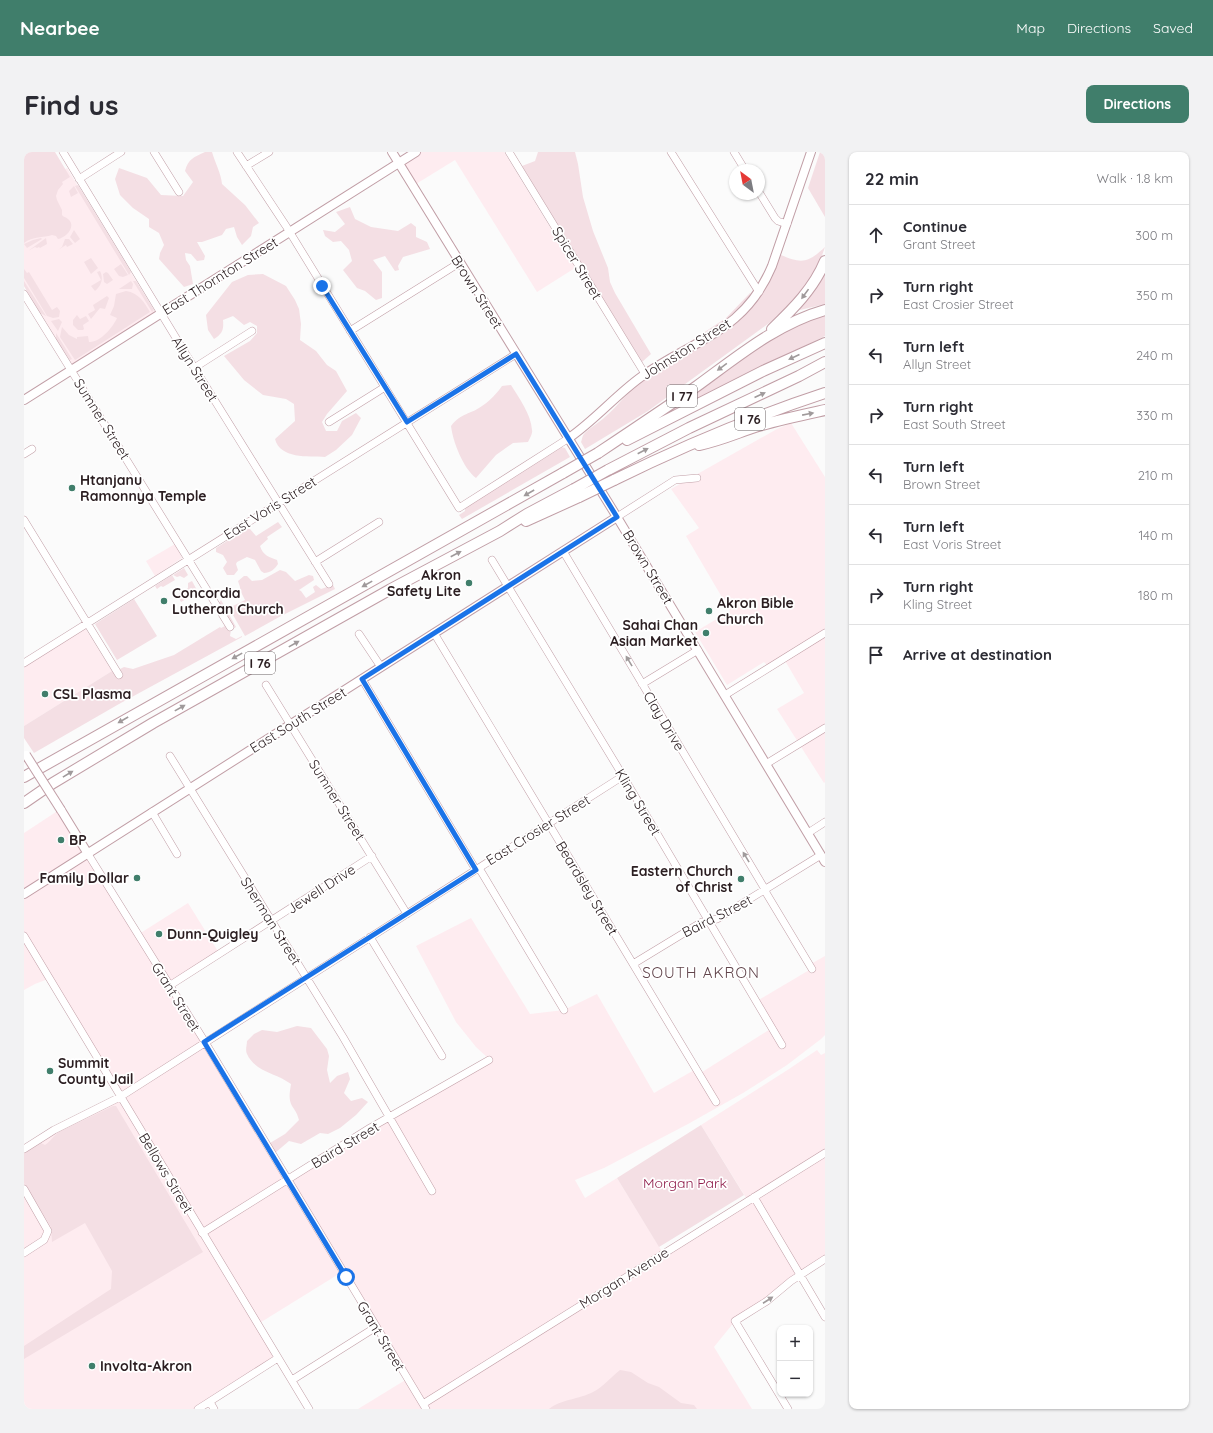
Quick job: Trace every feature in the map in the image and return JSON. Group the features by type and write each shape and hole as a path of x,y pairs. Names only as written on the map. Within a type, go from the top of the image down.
{"highway":[{"name":"I 77","path":"765,336 801,301 817,277 825,261"},
{"name":"I 77","path":"598,453 765,336 798,319 825,310"},
{"name":"I 76","path":"25,776 598,453 650,429 763,371 825,343"},
{"path":"576,493 608,470 689,428 822,364"},
{"name":"I 76","path":"24,803 53,783 153,723 391,589 500,531 527,514 576,493 614,480 676,450 736,424 825,393"},
{"path":"676,450 710,443 762,425 803,414 825,410"}],"main road":[{"name":"Brown Street","path":"392,152 459,263 569,438 823,859"},
{"name":"East Thornton Street","path":"24,400 416,152"},
{"name":"Johnston Street","path":"569,438 645,374 708,338 727,325 745,309 759,292 772,266 812,152"},
{"name":"East South Street","path":"24,894 617,517"},
{"name":"Grant Street","path":"24,751 88,854"}],"street":[{"name":"Allyn Street","path":"63,152 194,368 329,584"},
{"path":"79,179 121,152"},
{"path":"154,152 179,192"},
{"path":"236,152 289,232 460,508 569,438"},
{"path":"246,166 269,152"},
{"name":"Spicer Street","path":"509,152 645,374"},
{"path":"672,152 759,292"},
{"path":"734,152 741,164"},
{"path":"764,200 775,218 778,221 787,224"},
{"path":"350,331 459,263"},
{"name":"Sumner Street","path":"24,294 28,308 72,370 230,627"},
{"path":"194,368 252,331"},
{"name":"East Voris Street","path":"24,663 278,502 516,354"},
{"path":"329,422 384,387"},
{"path":"24,454 32,449"},
{"name":"East South Street","path":"617,517 675,480 696,478"},
{"path":"24,520 119,675"},
{"path":"315,562 379,522"},
{"name":"Clay Drive","path":"563,551 812,969"},
{"name":"Kling Street","path":"492,560 623,776 782,1045"},
{"name":"Beardsley Street","path":"434,633 716,1102"},
{"path":"359,634 380,667"},
{"path":"725,696 825,634"},
{"path":"642,684 698,650"},
{"path":"362,679 564,1010"},
{"name":"Sumner Street","path":"266,685 407,914"},
{"path":"766,764 825,728"},
{"name":"Sherman Street","path":"170,756 343,1037 432,1191"},
{"name":"East Crosier Street","path":"24,1149 54,1130 120,1097 623,776"},
{"path":"152,812 177,854"},
{"path":"808,833 825,822"},
{"name":"Grant Street","path":"88,854 204,1042 424,1406"},
{"name":"Jewell Drive","path":"169,986 372,856"},
{"name":"Baird Street","path":"633,964 702,922 717,919 823,859"},
{"name":"Bellows Street","path":"24,936 309,1409"},
{"path":"370,937 442,1056"},
{"name":"Baird Street","path":"202,1233 370,1128 489,1060"},
{"name":"Morgan Avenue","path":"424,1406 825,1153"},
{"path":"24,1189 47,1228 47,1235 44,1240 24,1253"},
{"path":"754,1197 825,1317"},
{"path":"788,1409 735,1321 778,1293 800,1275 825,1260"},
{"path":"292,1380 376,1327"},
{"path":"198,1409 278,1358"},
{"path":"210,1402 214,1409"}],"shaded area":[{"path":"421,152 504,152 575,268 537,292 455,160 416,184 405,163"},
{"path":"67,168 155,312 72,364 24,286 24,195"},
{"path":"791,423 825,477 825,631 768,666 764,662 727,685 695,632 730,611 686,536 699,528 671,489 777,429"},
{"path":"175,544 182,558 155,576 146,561"},
{"path":"85,628 112,671 24,726 24,666"},
{"path":"825,633 824,783 777,709 804,693 784,659"},
{"path":"59,810 87,853 24,892 24,833"},
{"path":"88,855 203,1042 121,1095 24,936 24,894"},
{"path":"188,903 219,953 169,985 139,934"},
{"path":"471,918 530,1014 564,1010 597,994 654,1093 696,1069 699,1074 772,1028 757,1001 811,969 809,965 825,956 825,1035 821,1039 787,1065 743,1093 604,1168 575,1180 585,1198 617,1178 663,1253 748,1201 701,1125 817,1050 821,1055 825,1053 825,1259 735,1321 714,1347 752,1409 358,1409 407,1379 342,1272 258,1324 278,1358 198,1409 24,1409 24,1149 97,1109 205,1042 288,1179 489,1059 476,1047 456,1022 416,946"},
{"path":"24,938 48,979 24,990"}],"green space":[{"path":"24,152 55,152 70,177 62,182 63,184 58,190 56,196 62,210 62,215 68,219 71,225 71,228 67,234 61,238 58,239 56,236 52,235 34,238 24,243"},
{"path":"205,152 212,152 222,184 245,205 259,223 253,227 251,236 242,245 237,237 234,227 226,229 222,235 202,242 197,242 205,256 204,260 197,261 191,254 185,253 186,260 190,266 193,284 184,287 159,259 164,245 159,233 149,227 149,219 133,208 120,195 115,179 119,168 147,178 161,195 183,196 193,182 185,171 188,164 195,157"},
{"path":"538,152 575,152 583,197 593,231 608,268 610,282 651,354 642,362 522,166 535,161"},
{"path":"820,152 825,152 825,217 808,188"},
{"path":"78,185 131,272 129,275 75,186"},
{"path":"74,186 78,193 71,197 69,191"},
{"path":"350,207 355,219 371,227 398,231 411,223 416,227 416,237 427,242 430,249 403,257 398,266 399,270 395,271 385,256 373,260 382,272 382,298 376,300 365,291 357,288 343,270 352,261 349,250 341,241 333,242 325,236 323,230 335,232 345,224 336,212"},
{"path":"74,230 80,239 75,243 70,237"},
{"path":"46,238 47,244 40,248 35,247 28,251"},
{"path":"42,239 27,248 24,244 33,240"},
{"path":"65,239 69,239 73,244 67,247 66,245 58,250 62,247"},
{"path":"825,247 819,264 804,289 776,318 648,411 585,449 581,442 584,434 603,419 636,386 659,370 715,339 737,323 747,313 763,292 781,255 800,261 809,259"},
{"path":"91,258 98,268 91,274 84,262"},
{"path":"121,264 128,275 123,277 119,276 114,269"},
{"path":"825,268 825,304 800,310 800,309"},
{"path":"24,269 27,273 29,272 52,310 57,307 60,311 59,317 53,318 47,316 24,278"},
{"path":"100,271 102,277 101,282 95,291 91,286 101,280 97,272"},
{"path":"106,272 113,280 107,284 104,282 103,274"},
{"path":"263,274 286,286 299,309 301,324 300,340 316,351 327,365 336,371 347,391 322,422 326,431 337,431 342,421 356,413 361,418 352,435 336,450 325,457 296,455 283,450 278,445 275,439 295,421 294,404 286,399 263,395 244,380 224,356 250,341 257,333 257,326 250,322 244,325 233,316 223,320 222,331 214,339 208,330 206,315 232,282 248,275"},
{"path":"24,281 46,316 40,313 24,286"},
{"path":"131,281 133,284 132,289 119,289"},
{"path":"133,281 136,281 154,310 152,312"},
{"path":"126,291 138,296 150,312 75,360 60,337 62,327 69,335 77,339 77,337 88,336 89,342 97,340 109,330 117,318 110,315 114,306 116,294"},
{"path":"750,293 751,294 738,309 723,322 690,344 688,343 726,318"},
{"path":"107,296 109,298 105,309 100,308 91,319 88,314 95,310 93,305"},
{"path":"825,314 825,336 643,428 761,346 794,326"},
{"path":"77,315 80,319 86,316 89,321 83,325 83,330 78,330 73,325 73,320"},
{"path":"149,315 149,316 77,361"},
{"path":"59,319 62,322 58,331 51,321"},
{"path":"56,333 72,359 70,360 56,339"},
{"path":"511,385 524,406 529,418 532,431 531,436 528,442 513,443 496,455 476,478 471,474 459,454 451,426 462,416 485,404 502,386"},
{"path":"561,447 565,448 570,457 462,519 459,515 465,511 467,507"},
{"path":"278,522 282,527 267,537 268,539 260,546 265,554 277,560 278,564 275,568 264,573 261,571 255,560 247,557 237,562 236,564 238,570 234,575 227,575 223,568 227,562 223,555 216,552 216,548 246,529 250,529 256,536"},
{"path":"184,568 188,575 184,578 173,575"},
{"path":"280,570 286,572 295,581 309,575 313,576 314,580 299,590 306,598 315,592 313,587 316,585 321,589 333,585 335,589 245,636 229,608 245,600 240,590 238,581 244,576 247,576 252,581 262,580"},
{"path":"172,575 175,580 157,589 155,586"},
{"path":"192,581 198,592 181,602 177,595 188,588 188,583"},
{"path":"134,599 157,636 117,660 95,624"},
{"path":"221,600 236,627 231,630 230,636 236,639 242,637 119,704 34,753 24,738 24,726 112,671 117,677 123,674 120,669 124,667 133,669 174,655 220,627 225,626 227,630 234,627 219,603"},
{"path":"297,1026 311,1028 327,1049 329,1056 327,1070 330,1083 337,1076 348,1072 350,1079 344,1093 351,1101 362,1098 368,1102 356,1115 340,1128 328,1134 320,1133 301,1144 289,1141 275,1153 270,1143 285,1134 299,1120 290,1101 291,1084 255,1065 246,1052 247,1041 254,1034 262,1030 277,1032"},
{"path":"113,1106 116,1106 203,1252 24,1359 24,1346 111,1289 112,1271 85,1223 52,1242 51,1227 24,1183 24,1154 41,1143 45,1145 59,1132"},
{"name":"Morgan Park","path":"701,1125 744,1195 659,1247 617,1178"},
{"path":"620,1370 631,1372 648,1383 659,1387 681,1403 694,1405 697,1409 549,1409 558,1404 597,1390"}],"place":[{"name":"Htanjanu Ramonnya Temple","path":"72,488"},
{"name":"Akron Safety Lite","path":"469,583"},
{"name":"Concordia Lutheran Church","path":"164,601"},
{"name":"Akron Bible Church","path":"709,611"},
{"name":"Sahai Chan Asian Market","path":"706,633"},
{"name":"CSL Plasma","path":"45,694"},
{"name":"BP","path":"61,840"},
{"name":"Family Dollar","path":"137,878"},
{"name":"Eastern Church of Christ","path":"741,879"},
{"name":"Dunn-Quigley","path":"159,934"},
{"name":"Summit County Jail","path":"50,1071"},
{"name":"Involta-Akron","path":"92,1366"}],"district":[{"name":"SOUTH AKRON","path":"701,973"}],"route":[{"path":"322,286 407,422 516,354 617,517 362,679 375,698 476,870 204,1042 346,1277"}]}
